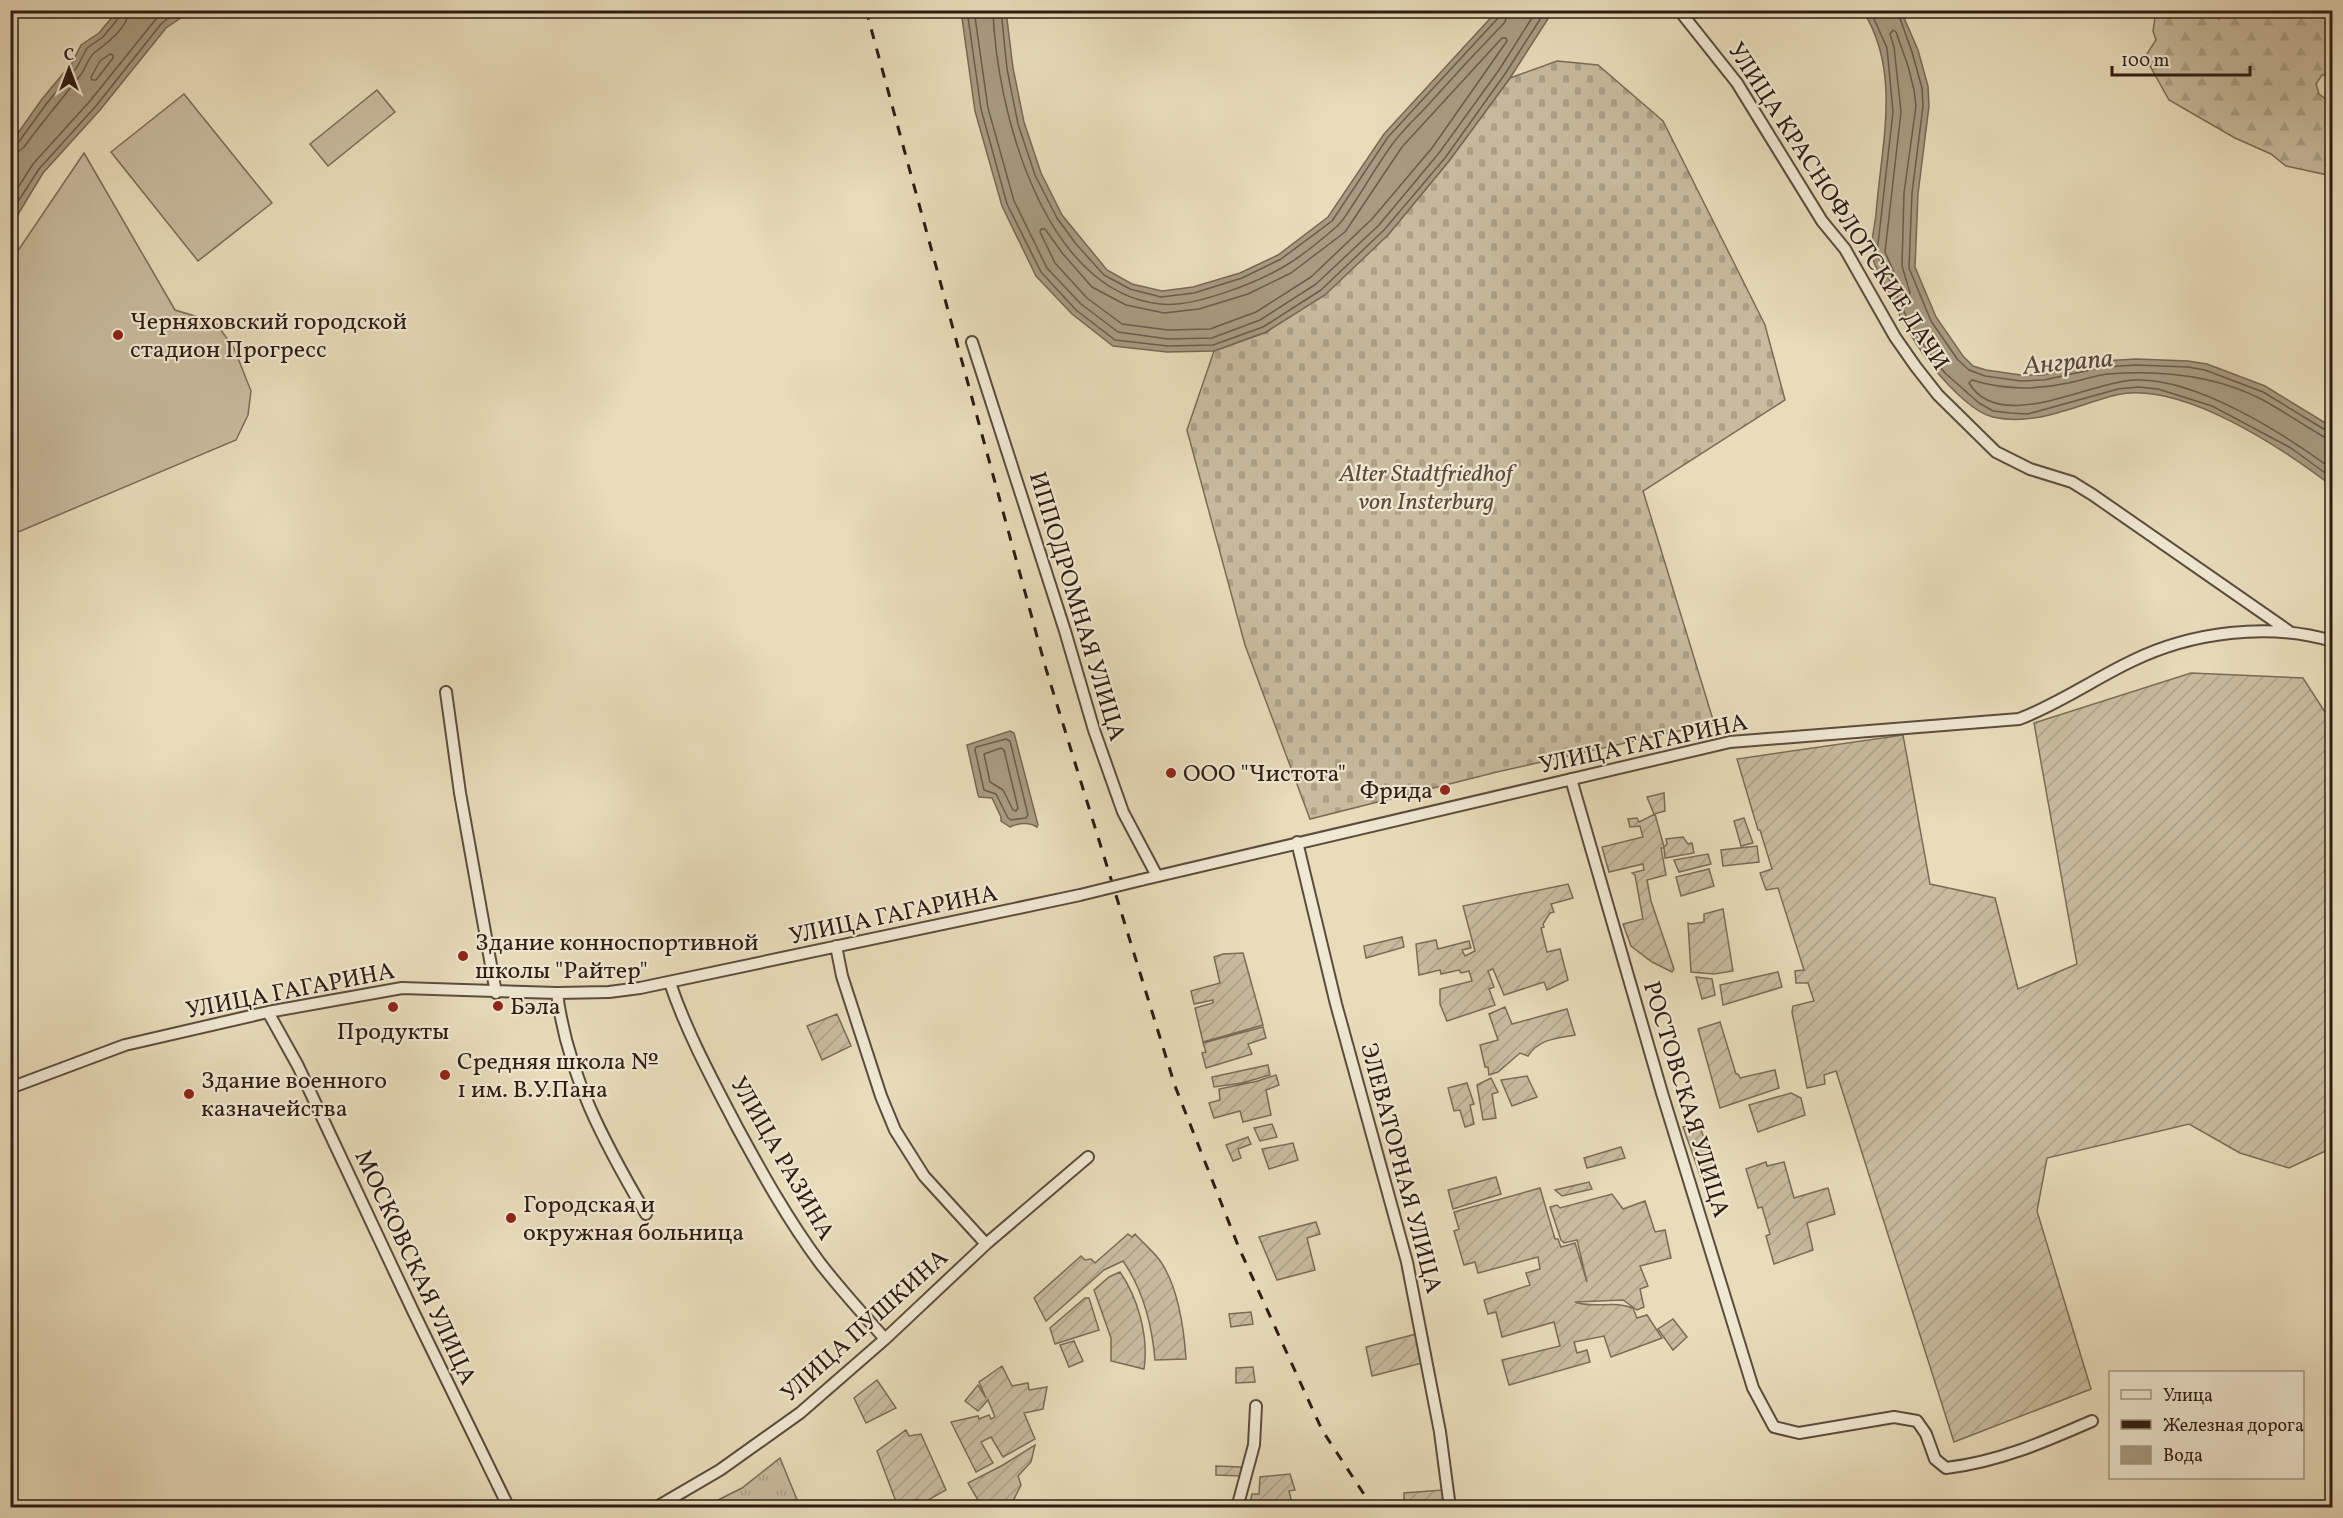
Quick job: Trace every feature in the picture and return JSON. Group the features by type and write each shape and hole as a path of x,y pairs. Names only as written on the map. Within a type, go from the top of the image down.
{"street":[{"name":"УЛИЦА КРАСНОФЛОТСКИЕ ДАЧИ","path":"1679,10 1737,83 1822,221 1845,249 1916,367 1962,419 1996,452 2030,469 2072,482 2290,632 2332,640"},
{"name":"ИППОДРОМНАЯ УЛИЦА","path":"972,342 1065,631 1094,730 1123,812 1157,876"},
{"name":"УЛИЦА ГАГАРИНА","path":"10,1088 125,1045 268,1012 402,988 496,993 609,992 670,982 1080,895 1297,842 1730,742 2019,719 2045,708 2135,659 2160,650 2216,636 2290,632"},
{"path":"446,692 460,793 496,993"},
{"name":"РОСТОВСКАЯ УЛИЦА","path":"1570,779 1662,1093 1753,1388 1774,1427 1799,1433 1894,1417 1917,1421 1926,1434 1935,1459 1946,1468 1977,1465 2036,1446 2092,1421"},
{"name":"ЭЛЕВАТОРНАЯ УЛИЦА","path":"1297,842 1336,1004 1407,1262 1440,1432 1450,1508"},
{"path":"836,946 842,976 880,1096 895,1130 924,1176 986,1244"},
{"name":"УЛИЦА РАЗИНА","path":"670,982 684,1023 785,1211 820,1263 885,1339"},
{"path":"557,993 561,1027 577,1078 596,1125 646,1214"},
{"name":"МОСКОВСКАЯ УЛИЦА","path":"268,1012 298,1066 509,1508"},
{"name":"УЛИЦА ПУШКИНА","path":"655,1508 720,1470 800,1413 885,1339 986,1244 1088,1157"},
{"path":"1237,1508 1254,1445 1256,1406"}],"green space":[{"path":"2156,11 2212,11 2219,19 2220,11 2332,11 2332,73 2322,75 2316,84 2319,94 2332,104 2332,176 2286,166 2271,154 2235,138 2169,100 2145,57 2156,40 2153,31"},
{"name":"Alter Stadtfriedhof von Insterburg","path":"1557,61 1598,65 1663,121 1765,325 1785,400 1643,491 1714,723 1497,772 1310,819 1245,645 1187,430 1214,351 1267,332 1388,235 1449,161 1510,78"},
{"path":"377,90 395,112 328,166 310,144"},
{"path":"184,94 272,203 198,261 111,152"},
{"name":"Черняховский городской стадион Прогресс","path":"84,153 175,310 215,322 234,348 251,391 248,415 236,440 11,535 11,261"},
{"path":"2191,673 2303,678 2332,723 2332,1148 2289,1168 2240,1153 2189,1124 2047,1158 2037,1211 2091,1389 1954,1442 1836,1071 1824,1075 1825,1084 1807,1088 1792,1012 1793,1006 1814,1001 1808,983 1796,983 1795,971 1804,970 1778,888 1766,890 1760,873 1772,869 1737,759 1903,735 1930,884 1995,898 2018,989 2077,964 2034,723"},
{"path":"1664,793 1665,811 1654,814 1647,797"},
{"path":"1655,814 1664,847 1667,844 1666,839 1683,837 1688,844 1692,843 1694,853 1665,858 1664,848 1661,848 1666,875 1647,880 1651,901 1674,969 1672,972 1652,962 1631,946 1623,924 1643,919 1635,875 1632,873 1644,870 1643,864 1609,872 1602,847 1643,837 1640,826 1630,827 1628,819 1637,818 1639,822"},
{"path":"1744,818 1753,843 1741,846 1734,821"},
{"path":"1757,846 1759,862 1723,866 1721,850"},
{"path":"1708,854 1711,864 1679,872 1674,860"},
{"path":"1709,869 1714,886 1681,896 1676,877"},
{"path":"1568,884 1573,898 1551,904 1554,912 1550,913 1543,924 1544,927 1541,928 1547,952 1560,949 1568,980 1547,990 1544,982 1504,995 1493,969 1488,971 1494,987 1489,989 1495,1005 1447,1021 1440,1004 1440,989 1472,981 1469,971 1461,973 1459,970 1441,974 1440,970 1419,975 1416,944 1436,940 1438,949 1469,941 1471,948 1462,950 1465,956 1475,951 1463,906"},
{"path":"1723,909 1733,971 1714,974 1691,972 1688,923 1704,922 1704,914"},
{"path":"1402,937 1404,947 1366,958 1364,946"},
{"path":"1243,953 1263,1025 1203,1042 1195,1008 1213,1003 1213,1000 1194,1004 1191,991 1220,983 1214,957"},
{"path":"1778,972 1782,987 1723,1005 1720,985"},
{"path":"1696,977 1712,979 1715,995 1702,999"},
{"path":"1505,1007 1512,1024 1567,1009 1575,1035 1555,1038 1543,1043 1532,1050 1528,1056 1520,1053 1498,1072 1489,1075 1480,1045 1498,1040 1489,1014"},
{"path":"837,1014 851,1046 822,1060 807,1026"},
{"path":"1720,1022 1736,1074 1740,1078 1775,1070 1779,1088 1720,1108 1698,1029"},
{"path":"1263,1027 1266,1038 1248,1044 1252,1054 1206,1068 1202,1053 1206,1052 1203,1043"},
{"path":"1268,1065 1270,1075 1242,1083 1214,1087 1212,1077"},
{"path":"1276,1075 1279,1085 1266,1090 1271,1115 1243,1122 1240,1111 1214,1118 1209,1103 1220,1100 1219,1089"},
{"path":"1527,1076 1537,1097 1512,1106 1501,1080"},
{"path":"1491,1078 1498,1092 1492,1094 1496,1118 1483,1120 1477,1085"},
{"path":"1467,1083 1474,1104 1470,1105 1474,1124 1465,1127 1460,1110 1454,1111 1448,1088"},
{"path":"1791,1093 1801,1098 1805,1115 1758,1132 1749,1105"},
{"path":"1698,1122 1719,1177 1703,1183 1683,1127"},
{"path":"1272,1124 1277,1137 1260,1141 1254,1128"},
{"path":"1248,1137 1251,1144 1238,1149 1241,1158 1233,1161 1226,1145"},
{"path":"1293,1143 1298,1160 1269,1169 1262,1149"},
{"path":"1621,1147 1625,1158 1587,1168 1584,1158"},
{"path":"1766,1162 1767,1166 1784,1162 1794,1198 1828,1188 1835,1214 1807,1223 1813,1250 1774,1264 1766,1236 1770,1234 1762,1207 1758,1208 1746,1169"},
{"path":"1496,1177 1501,1194 1453,1209 1448,1190"},
{"path":"1589,1182 1592,1189 1562,1196 1555,1190"},
{"path":"1540,1188 1555,1239 1558,1239 1561,1247 1575,1243 1587,1282 1577,1240 1564,1243 1561,1240 1550,1207 1557,1205 1560,1208 1612,1194 1623,1209 1645,1201 1655,1232 1665,1230 1671,1258 1640,1266 1648,1286 1640,1289 1644,1307 1637,1310 1623,1300 1575,1302 1633,1308 1637,1318 1647,1315 1662,1338 1611,1357 1604,1336 1574,1342 1577,1353 1587,1350 1590,1362 1509,1385 1502,1360 1560,1346 1554,1322 1502,1337 1496,1312 1488,1314 1484,1300 1530,1285 1526,1273 1540,1269 1538,1257 1478,1273 1475,1262 1464,1265 1454,1231 1459,1229 1454,1212"},
{"path":"1316,1222 1320,1234 1307,1238 1315,1270 1277,1280 1259,1237"},
{"path":"1128,1234 1132,1237 1135,1234 1158,1258 1167,1272 1179,1309 1186,1359 1155,1360 1152,1334 1142,1296 1123,1261 1104,1270 1046,1321 1034,1298 1081,1256 1095,1263"},
{"path":"1120,1272 1141,1318 1145,1344 1144,1369 1111,1361 1111,1338 1094,1290 1109,1277"},
{"path":"1085,1298 1089,1298 1099,1330 1055,1344 1050,1328"},
{"path":"1251,1312 1253,1324 1231,1327 1229,1314"},
{"path":"1673,1319 1687,1337 1673,1350 1658,1329"},
{"path":"1416,1334 1422,1363 1372,1376 1366,1347"},
{"path":"1074,1341 1083,1361 1069,1367 1060,1345"},
{"path":"1002,1366 1012,1386 1028,1383 1029,1390 1047,1387 1043,1409 1024,1413 1035,1439 1003,1457 991,1437 981,1442 993,1463 976,1472 951,1422 978,1416 979,1419 989,1415 991,1419 995,1417 988,1400 978,1411 965,1401 978,1385 986,1398 979,1382"},
{"path":"1253,1367 1255,1382 1236,1383 1236,1368"},
{"path":"877,1380 896,1408 866,1423 854,1398"},
{"path":"906,1430 909,1436 921,1434 946,1490 923,1503 918,1500 920,1505 916,1507 898,1507 877,1451"},
{"path":"1035,1445 1031,1462 1018,1476 1021,1485 1010,1507 982,1507 968,1483"},
{"path":"780,1458 800,1507 704,1507 742,1488"},
{"path":"1216,1466 1241,1467 1241,1476 1216,1475"},
{"path":"1290,1474 1295,1490 1289,1491 1293,1507 1249,1507 1252,1494 1259,1494 1260,1477"},
{"path":"1443,1490 1445,1507 1423,1507 1423,1504 1404,1503 1404,1493"}],"water":[{"path":"118,10 191,11 166,28 100,110 43,173 11,226 11,143 42,99 72,63 81,45 99,33"},
{"path":"961,11 1006,11 1013,68 1024,122 1041,173 1062,215 1107,270 1132,284 1162,291 1193,287 1240,273 1278,255 1328,217 1384,134 1497,11 1553,11 1510,78 1449,161 1388,235 1325,295 1266,332 1214,351 1167,352 1113,346 1072,314 1036,276 1002,206 975,111"},
{"name":"Анграпа","path":"1863,11 1901,11 1918,50 1928,86 1929,106 1918,194 1915,267 1936,317 1963,356 1973,366 2021,375 2043,375 2103,361 2136,359 2207,364 2265,386 2332,427 2332,486 2286,454 2230,421 2200,407 2170,398 2142,393 2116,395 2040,417 2009,419 1984,414 1949,386 1910,335 1877,271 1873,258 1872,240 1884,136 1886,84 1875,34"},
{"path":"1010,731 1014,733 1037,827 1024,824 1010,827 1001,821 992,798 978,795 967,745"}],"railway":[{"path":"866,10 1046,669 1175,1086 1239,1248 1322,1430 1373,1508"}],"place":[{"name":"Черняховский городской стадион Прогресс","path":"118,335"},
{"name":"ООО \"Чистота\"","path":"1171,773"},
{"name":"Фрида","path":"1445,790"},
{"name":"Здание конноспортивной школы \"Райтер\"","path":"463,956"},
{"name":"Бэла","path":"498,1006"},
{"name":"Продукты","path":"393,1007"},
{"name":"Средняя школа № 1 им. В.У.Пана","path":"445,1075"},
{"name":"Здание военного казначейства","path":"189,1094"},
{"name":"Городская и окружная больница","path":"511,1218"}]}
